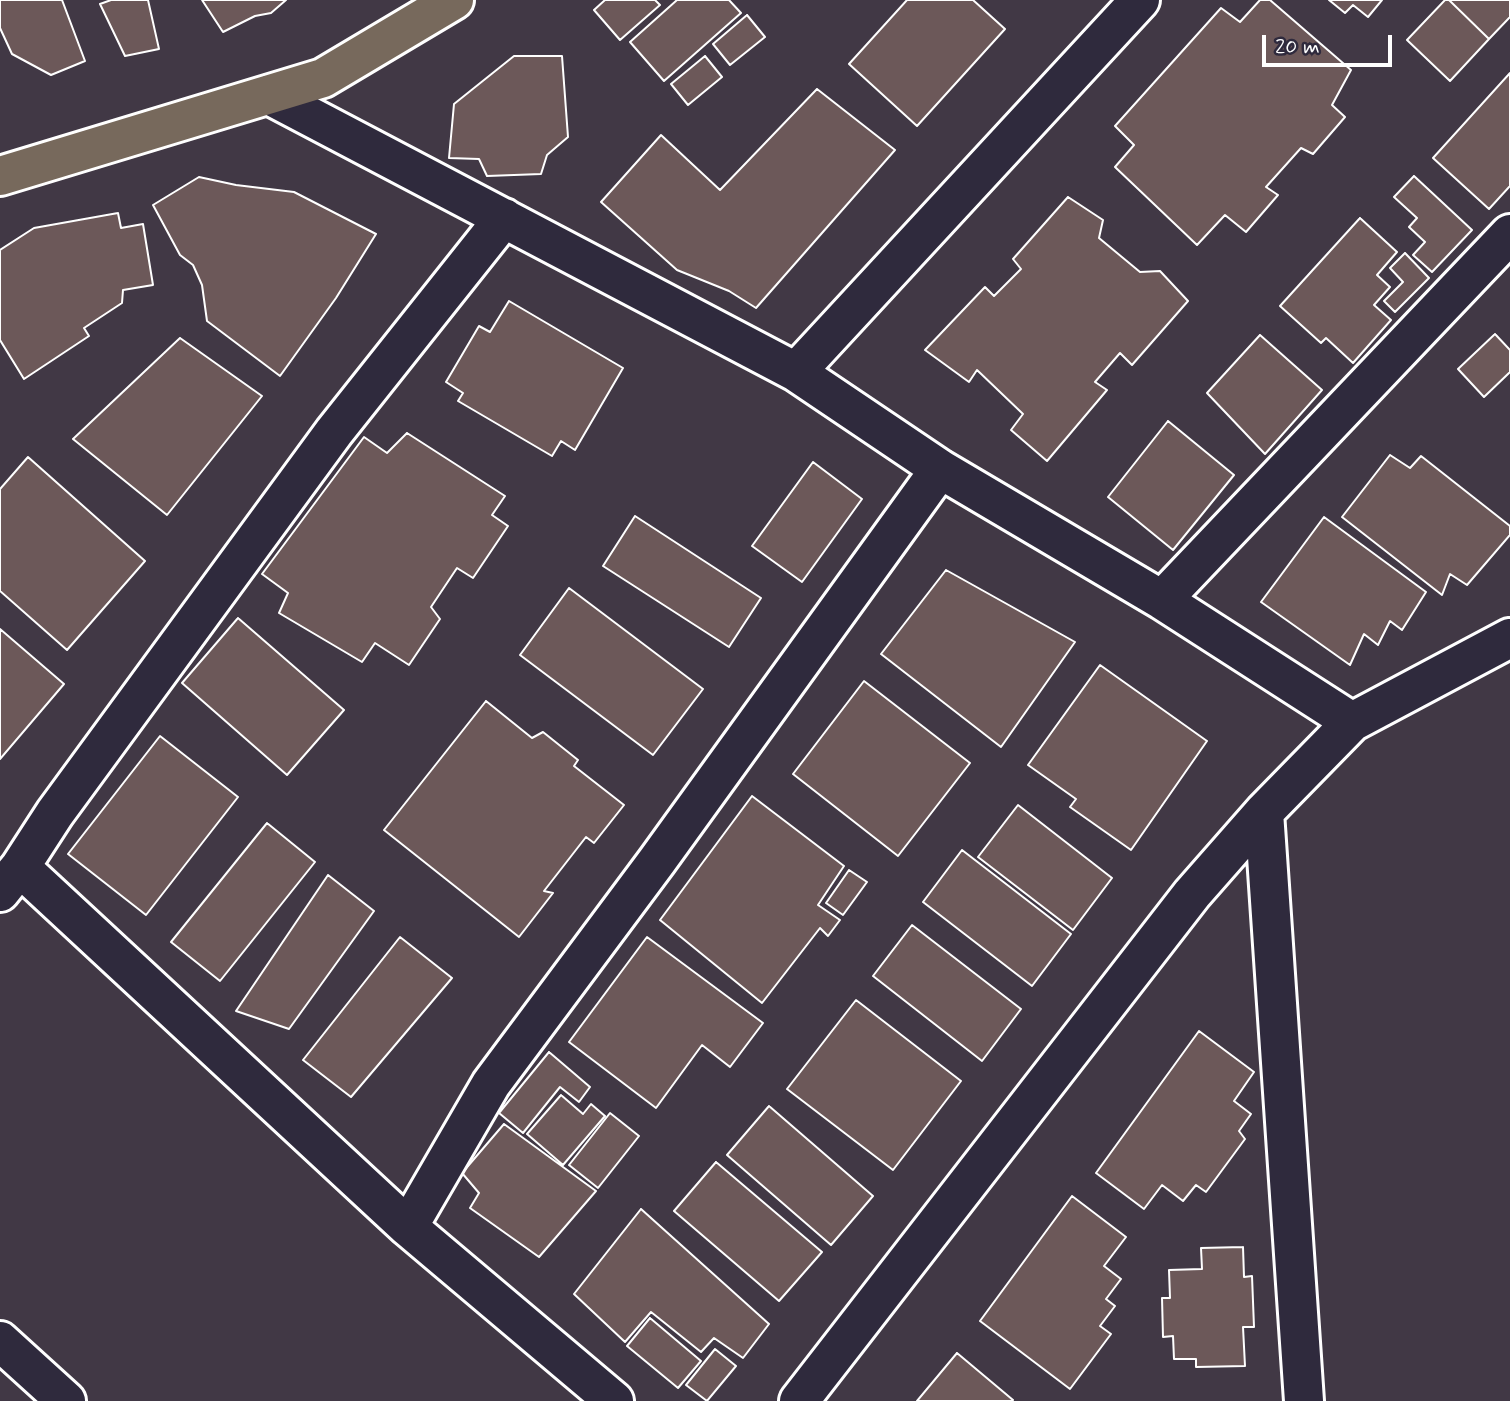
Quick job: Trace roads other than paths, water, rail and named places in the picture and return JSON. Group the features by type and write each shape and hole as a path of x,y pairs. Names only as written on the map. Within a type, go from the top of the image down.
{"main road":[{"path":"0,176 323,79 454,0"}],"street":[{"path":"796,372 1140,0"},
{"path":"269,95 796,372 940,469 1162,600 1352,722"},
{"path":"504,218 334,432 63,802 10,880 408,1227 614,1401"},
{"path":"1162,600 1510,234"},
{"path":"408,1227 491,1084 657,861 940,469"},
{"path":"799,1401 1183,905 1264,813 1352,722 1510,638"},
{"path":"1264,813 1304,1401"},
{"path":"0,1341 66,1401"}]}
